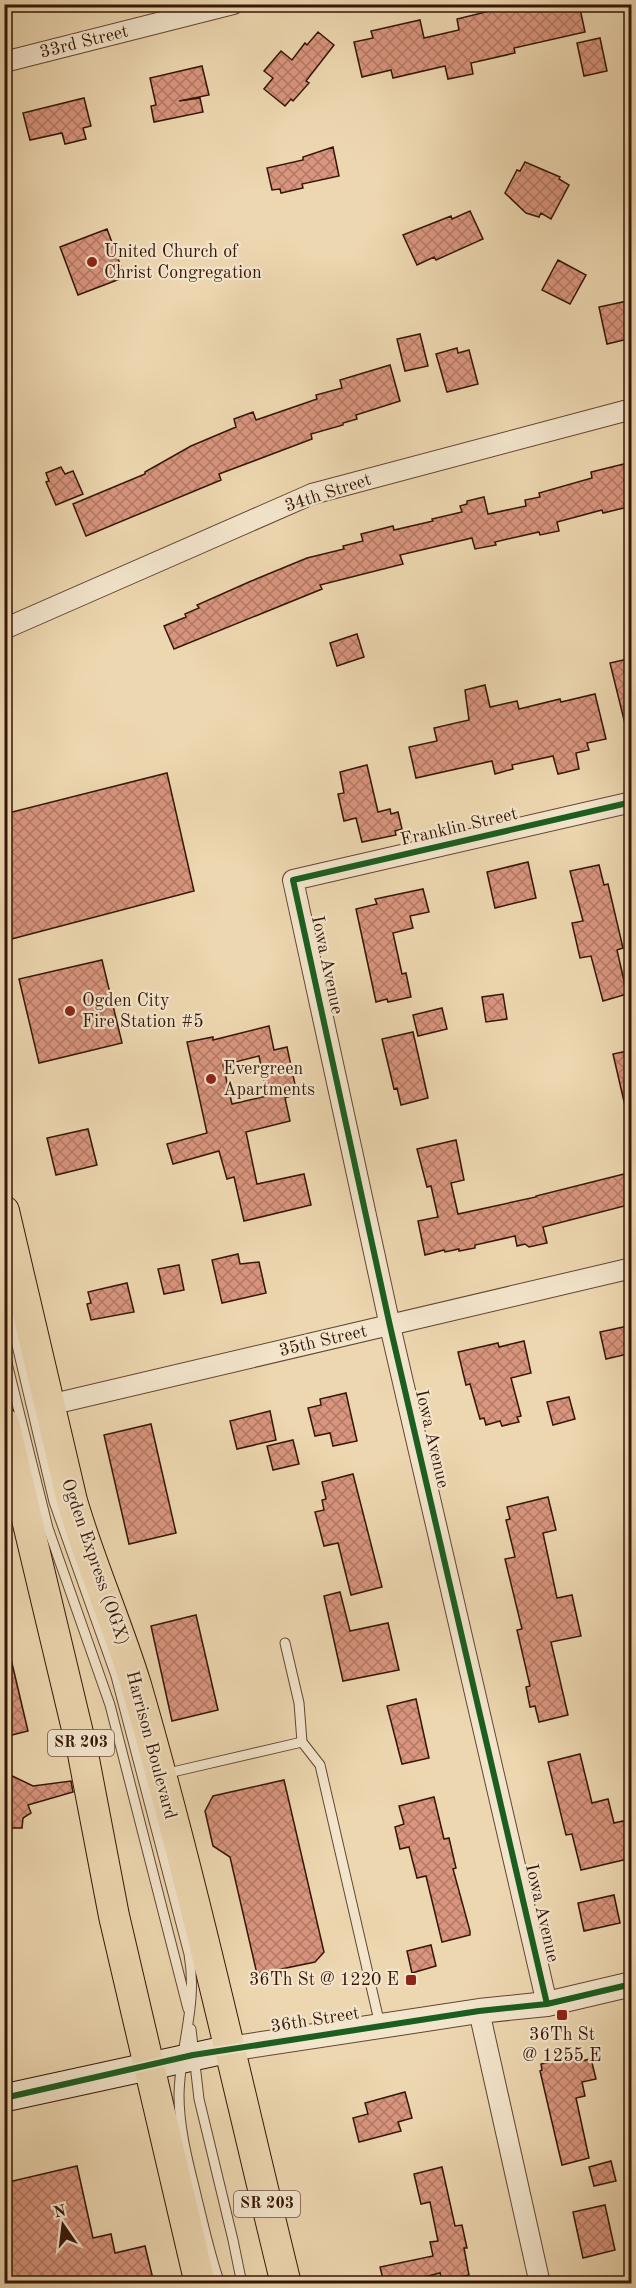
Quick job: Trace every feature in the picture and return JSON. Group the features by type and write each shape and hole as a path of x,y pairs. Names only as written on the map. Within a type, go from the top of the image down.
{"main road":[{"name":"Harrison Boulevard","path":"4,1211 82,1538 125,1652 159,1775 286,2283"},
{"name":"SR 203","path":"4,1423 83,1754 106,1875 148,2065 200,2283"},
{"name":"36th Street","path":"4,2098 188,2056 229,2049"}],"street":[{"name":"33rd Street","path":"4,62 233,4"},
{"name":"34th Street","path":"4,629 312,494 632,409"},
{"name":"Franklin Street","path":"293,880 632,802"},
{"name":"Iowa Avenue","path":"293,880 390,1326 547,2004"},
{"name":"35th Street","path":"49,1405 632,1268"},
{"name":"36th Street","path":"229,2049 380,2025 547,2004 632,1984"},
{"path":"479,2011 540,2283"}],"lane":[{"name":"Ogden Express (OGX)","path":"4,1290 54,1502 113,1668 189,1954 193,1993 188,2056 179,2094 183,2139 210,2252 220,2283"},
{"name":"Ogden Express (OGX)","path":"4,1351 48,1528 110,1705 154,1870 190,2019"},
{"path":"285,1643 299,1703 302,1742 320,1765 380,2025"},
{"path":"159,1775 302,1742"},
{"name":"Ogden Express (OGX)","path":"188,2056 242,2283"}],"building":[{"path":"518,4 579,4 585,32 514,48 515,53 471,63 473,74 448,79 445,66 393,78 391,70 362,77 354,42 373,38 371,31 420,20 424,38 459,30 457,19"},
{"path":"318,32 334,45 306,81 309,83 293,101 291,99 285,106 264,89 273,78 264,71 281,51 292,60 305,43 307,45"},
{"path":"600,38 607,71 584,76 577,43"},
{"path":"202,66 209,95 179,101 200,98 203,112 154,122 151,106 156,105 150,78"},
{"path":"84,98 91,126 83,128 86,139 65,144 62,133 30,140 23,113"},
{"path":"333,147 339,176 302,184 303,188 281,193 280,189 272,190 267,168 303,160 303,157"},
{"path":"525,162 560,177 559,179 569,185 551,219 541,213 539,217 526,213 505,193 517,170 520,171"},
{"path":"470,211 483,239 436,260 434,257 417,265 403,235"},
{"path":"107,229 125,277 78,295 60,247"},
{"path":"558,260 586,275 570,304 542,290"},
{"path":"632,300 632,338 607,344 599,307"},
{"path":"420,334 428,366 405,371 397,339"},
{"path":"457,348 458,353 469,350 478,384 447,392 436,354"},
{"path":"390,365 400,401 356,415 357,419 343,423 343,425 311,434 312,439 219,474 221,480 86,536 73,504 145,474 191,446 236,427 234,419 253,412 256,420 317,399 316,395 342,388 340,380"},
{"path":"632,462 632,506 603,513 602,510 557,522 559,531 540,535 539,532 495,542 496,545 475,549 472,538 400,555 403,564 320,585 322,589 174,649 164,626 186,617 185,614 199,608 197,605 249,582 307,558 344,549 343,546 363,541 361,534 393,526 394,530 433,521 432,519 462,512 460,506 467,504 467,501 484,497 488,514 526,506 525,500 540,497 539,493 592,478 591,472"},
{"path":"61,467 65,474 73,471 83,494 56,505 46,482 49,481 46,473"},
{"path":"357,634 364,657 337,666 330,643"},
{"path":"632,658 632,723 625,724 610,663"},
{"path":"485,685 490,707 517,701 519,709 560,699 561,702 595,694 606,739 587,743 589,750 576,753 579,769 558,774 553,756 512,765 513,769 495,774 492,761 416,778 409,747 437,741 434,728 469,720 465,690"},
{"path":"367,765 378,812 390,809 391,814 398,812 402,829 395,831 396,835 362,842 356,818 344,821 338,794 344,793 340,772"},
{"path":"167,773 194,891 4,941 4,814"},
{"path":"528,862 536,898 495,908 487,872"},
{"path":"599,865 604,885 608,884 623,948 617,950 627,994 603,1001 591,956 580,958 572,923 583,921 570,871"},
{"path":"423,889 429,912 410,916 413,928 393,933 402,974 406,973 411,997 376,1002 356,909 377,904 375,899"},
{"name":"Ogden City Fire Station #5","path":"102,960 122,1043 39,1063 19,979"},
{"path":"503,994 507,1019 486,1022 482,997"},
{"path":"442,1008 447,1029 418,1036 413,1015"},
{"name":"Evergreen Apartments","path":"269,1026 274,1050 287,1047 297,1094 285,1098 290,1121 246,1132 257,1184 304,1174 311,1205 244,1221 234,1177 227,1179 219,1151 173,1164 167,1144 207,1133 187,1042 213,1037 213,1040","holes":["259,1056 267,1096 232,1104 223,1065"]},
{"path":"413,1032 428,1098 401,1105 397,1088 394,1089 382,1039"},
{"path":"632,1050 632,1105 625,1106 613,1054"},
{"path":"88,1129 97,1165 56,1175 47,1138"},
{"path":"456,1140 464,1180 451,1183 458,1214 632,1172 632,1204 543,1227 547,1243 529,1247 525,1244 517,1246 515,1236 475,1245 475,1248 445,1252 444,1250 425,1255 418,1221 438,1217 431,1186 427,1187 417,1149"},
{"path":"238,1254 240,1264 259,1262 266,1293 222,1303 212,1260"},
{"path":"179,1265 184,1290 164,1294 158,1269"},
{"path":"127,1283 134,1312 91,1320 87,1304 91,1303 88,1292"},
{"path":"628,1326 632,1353 606,1359 600,1332"},
{"path":"524,1341 531,1373 511,1378 521,1416 517,1417 519,1422 502,1426 500,1421 486,1425 484,1418 480,1419 470,1384 466,1385 458,1352 498,1343 499,1347"},
{"path":"346,1393 357,1441 333,1446 330,1433 315,1436 308,1408 321,1405 320,1399"},
{"path":"569,1397 575,1419 553,1425 547,1402"},
{"path":"270,1411 276,1440 237,1449 230,1421"},
{"path":"151,1424 176,1533 129,1544 104,1435"},
{"path":"293,1440 299,1464 273,1470 267,1446"},
{"path":"353,1474 382,1587 351,1595 338,1543 324,1546 315,1512 324,1510 322,1500 326,1499 322,1482"},
{"path":"548,1497 556,1530 543,1533 557,1598 572,1595 581,1636 551,1642 568,1715 539,1722 535,1706 530,1707 526,1687 530,1686 517,1630 522,1629 505,1559 515,1557 506,1520 510,1519 507,1507"},
{"path":"340,1592 350,1631 388,1623 399,1670 343,1681 324,1596"},
{"path":"196,1615 218,1710 172,1721 151,1626"},
{"path":"11,1659 28,1731 4,1737 4,1660"},
{"path":"416,1699 429,1758 402,1764 387,1706"},
{"path":"580,1754 592,1803 608,1799 614,1823 632,1819 632,1858 581,1870 572,1834 566,1835 548,1762"},
{"path":"4,1772 33,1786 71,1781 73,1792 28,1805 31,1813 23,1818 22,1828 4,1828"},
{"path":"284,1780 324,1952 315,1962 257,1974 230,1857 213,1846 205,1811 213,1796"},
{"path":"434,1797 444,1839 449,1838 456,1868 453,1869 470,1931 470,1935 442,1942 426,1876 417,1878 409,1847 400,1849 395,1827 404,1824 399,1806"},
{"path":"614,1895 620,1923 584,1931 578,1903"},
{"path":"431,1945 436,1966 412,1973 407,1951"},
{"path":"575,2057 576,2062 591,2059 596,2079 582,2082 585,2096 576,2098 589,2158 562,2165 540,2071 542,2070 541,2064"},
{"path":"405,2092 412,2118 398,2122 401,2131 359,2142 353,2118 368,2114 365,2103"},
{"path":"611,2161 616,2181 594,2186 589,2167"},
{"path":"77,2166 93,2238 111,2234 115,2253 145,2246 154,2283 4,2283 4,2183"},
{"path":"442,2167 455,2226 462,2225 469,2275 442,2281 440,2273 408,2281 408,2283 384,2283 380,2267 433,2256 430,2242 438,2241 430,2202 421,2204 414,2174"},
{"path":"605,2205 615,2250 583,2258 573,2212"}],"cycle path":[{"path":"547,2004 390,1326 293,880 632,802"},
{"path":"4,2098 193,2055 479,2011 547,2004 632,1984"}],"place":[{"name":"United Church of Christ Congregation","path":"92,262"},
{"name":"Ogden City Fire Station #5","path":"70,1011"},
{"name":"Evergreen Apartments","path":"211,1079"},
{"name":"36Th St @ 1220 E","path":"411,1980"},
{"name":"36Th St @ 1255 E","path":"562,2015"}]}
